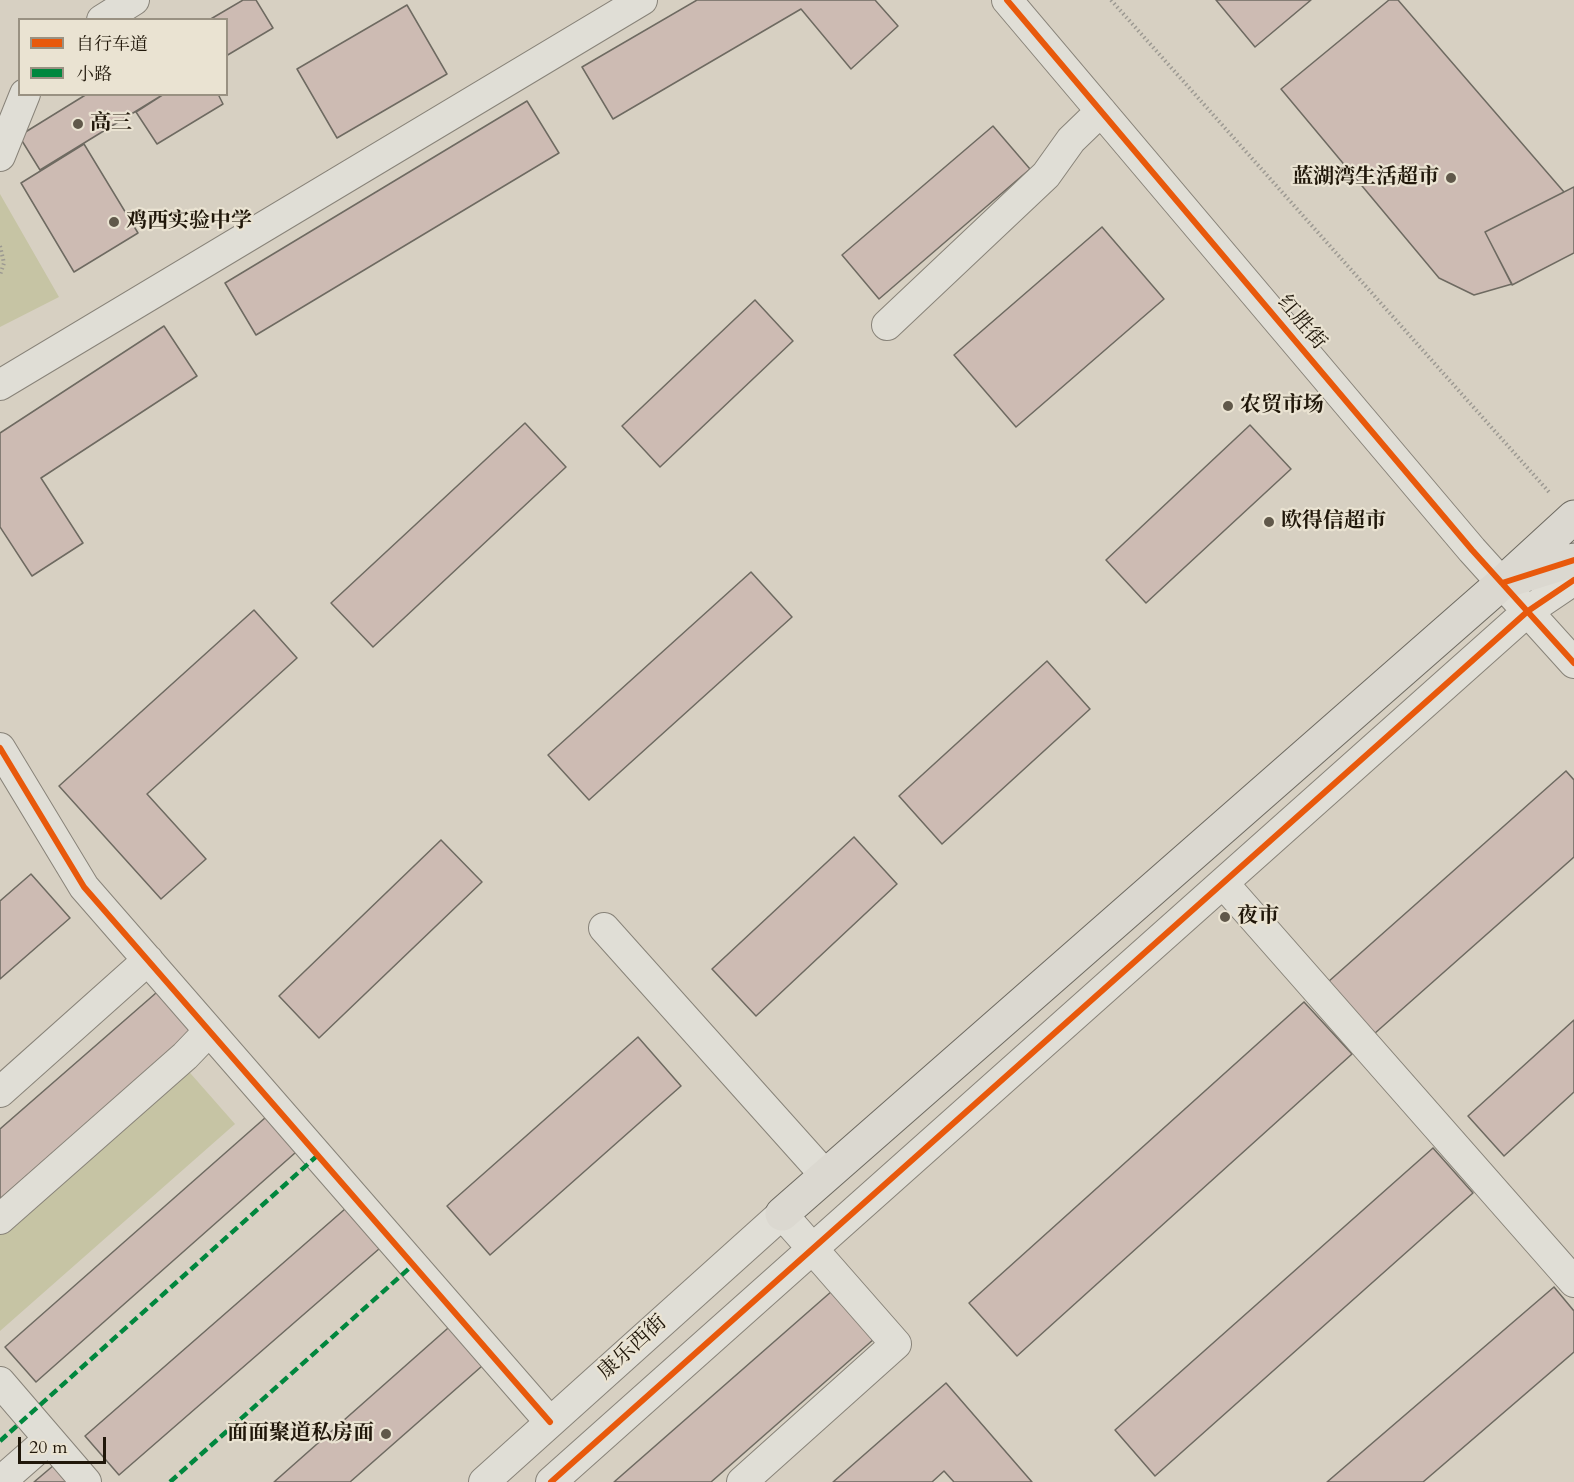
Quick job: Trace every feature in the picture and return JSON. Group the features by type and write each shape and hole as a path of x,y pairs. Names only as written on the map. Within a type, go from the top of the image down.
{"main road":[{"path":"782,1214 1502,583 1574,517"},
{"path":"1502,583 1574,560"}],"street":[{"path":"105,18 134,0"},
{"path":"0,385 642,0"},
{"name":"红胜街","path":"1007,0 1472,550 1574,663"},
{"path":"0,156 24,96"},
{"path":"887,325 1046,175 1071,140 1101,111"},
{"path":"551,1482 1528,611 1574,580"},
{"path":"0,748 84,887 550,1422"},
{"path":"1222,883 1574,1282"},
{"path":"604,928 826,1176"},
{"path":"0,1092 148,960"},
{"path":"0,1219 185,1056 209,1031"},
{"path":"742,1482 896,1344 782,1214"},
{"name":"康乐西街","path":"490,1480 550,1422 782,1214"},
{"path":"0,1382 86,1482"},
{"path":"0,1482 49,1439"}],"path":[{"path":"1111,0 1549,492"},
{"path":"0,246 4,263 0,275"}],"shaded area":[{"path":"0,194 59,297 0,327"},
{"path":"184,1066 235,1124 0,1331 0,1229"}],"building":[{"path":"243,0 256,0 273,28 228,55 228,18 212,18"},
{"path":"697,0 875,0 898,26 851,69 801,9 613,119 582,67"},
{"path":"1216,0 1311,0 1255,47"},
{"path":"1389,0 1398,0 1564,192 1485,232 1512,284 1474,295 1439,278 1281,89"},
{"path":"407,5 447,74 337,138 297,69"},
{"name":"高三","path":"84,96 161,96 40,170 19,136"},
{"path":"161,96 219,96 223,104 157,144 136,112"},
{"path":"527,101 559,153 256,335 225,283"},
{"path":"993,126 1030,169 879,299 842,255"},
{"path":"84,144 138,233 74,272 21,183"},
{"path":"1574,187 1574,253 1512,285 1485,232"},
{"path":"1102,227 1164,299 1016,427 954,355"},
{"path":"755,300 793,341 660,467 622,426"},
{"path":"164,326 197,376 41,478 83,543 32,576 0,527 0,433"},
{"path":"525,423 566,467 373,647 331,603"},
{"path":"1250,425 1291,469 1146,603 1106,560"},
{"path":"751,572 792,617 589,800 548,755"},
{"path":"254,610 297,658 147,794 206,859 161,899 59,786"},
{"path":"1047,661 1090,709 942,844 899,796"},
{"path":"1566,771 1574,780 1574,857 1374,1034 1328,982"},
{"path":"854,837 897,884 756,1016 712,969"},
{"path":"441,840 482,882 319,1038 279,996"},
{"path":"31,874 70,918 0,979 0,901"},
{"path":"164,986 199,1026 0,1199 0,1129"},
{"path":"1304,1002 1352,1054 1017,1356 969,1303"},
{"path":"1574,1020 1574,1092 1504,1156 1468,1116"},
{"path":"638,1037 681,1086 490,1255 447,1206"},
{"path":"274,1110 304,1145 36,1382 5,1347"},
{"path":"1433,1148 1473,1193 1155,1476 1115,1430"},
{"path":"353,1202 387,1242 119,1475 85,1436"},
{"path":"1554,1287 1574,1311 1574,1352 1423,1482 1327,1482"},
{"path":"832,1291 874,1339 711,1482 614,1482"},
{"path":"456,1321 490,1359 350,1482 274,1482"},
{"path":"946,1383 1032,1482 954,1482 944,1471 932,1482 833,1482"},
{"path":"54,1465 68,1482 34,1482"}],"marked path":[{"path":"0,1441 318,1155"},
{"path":"170,1482 413,1265"}],"cycle path":[{"path":"1007,0 1472,550 1574,663"},
{"path":"1502,583 1574,560"},
{"path":"551,1482 1528,611 1574,580"},
{"path":"0,748 84,887 550,1422"}],"place":[{"name":"高三","path":"78,124"},
{"name":"蓝湖湾生活超市","path":"1451,178"},
{"name":"鸡西实验中学","path":"114,222"},
{"name":"农贸市场","path":"1228,406"},
{"name":"欧得信超市","path":"1269,522"},
{"name":"夜市","path":"1225,917"},
{"name":"面面聚道私房面","path":"386,1434"}]}
